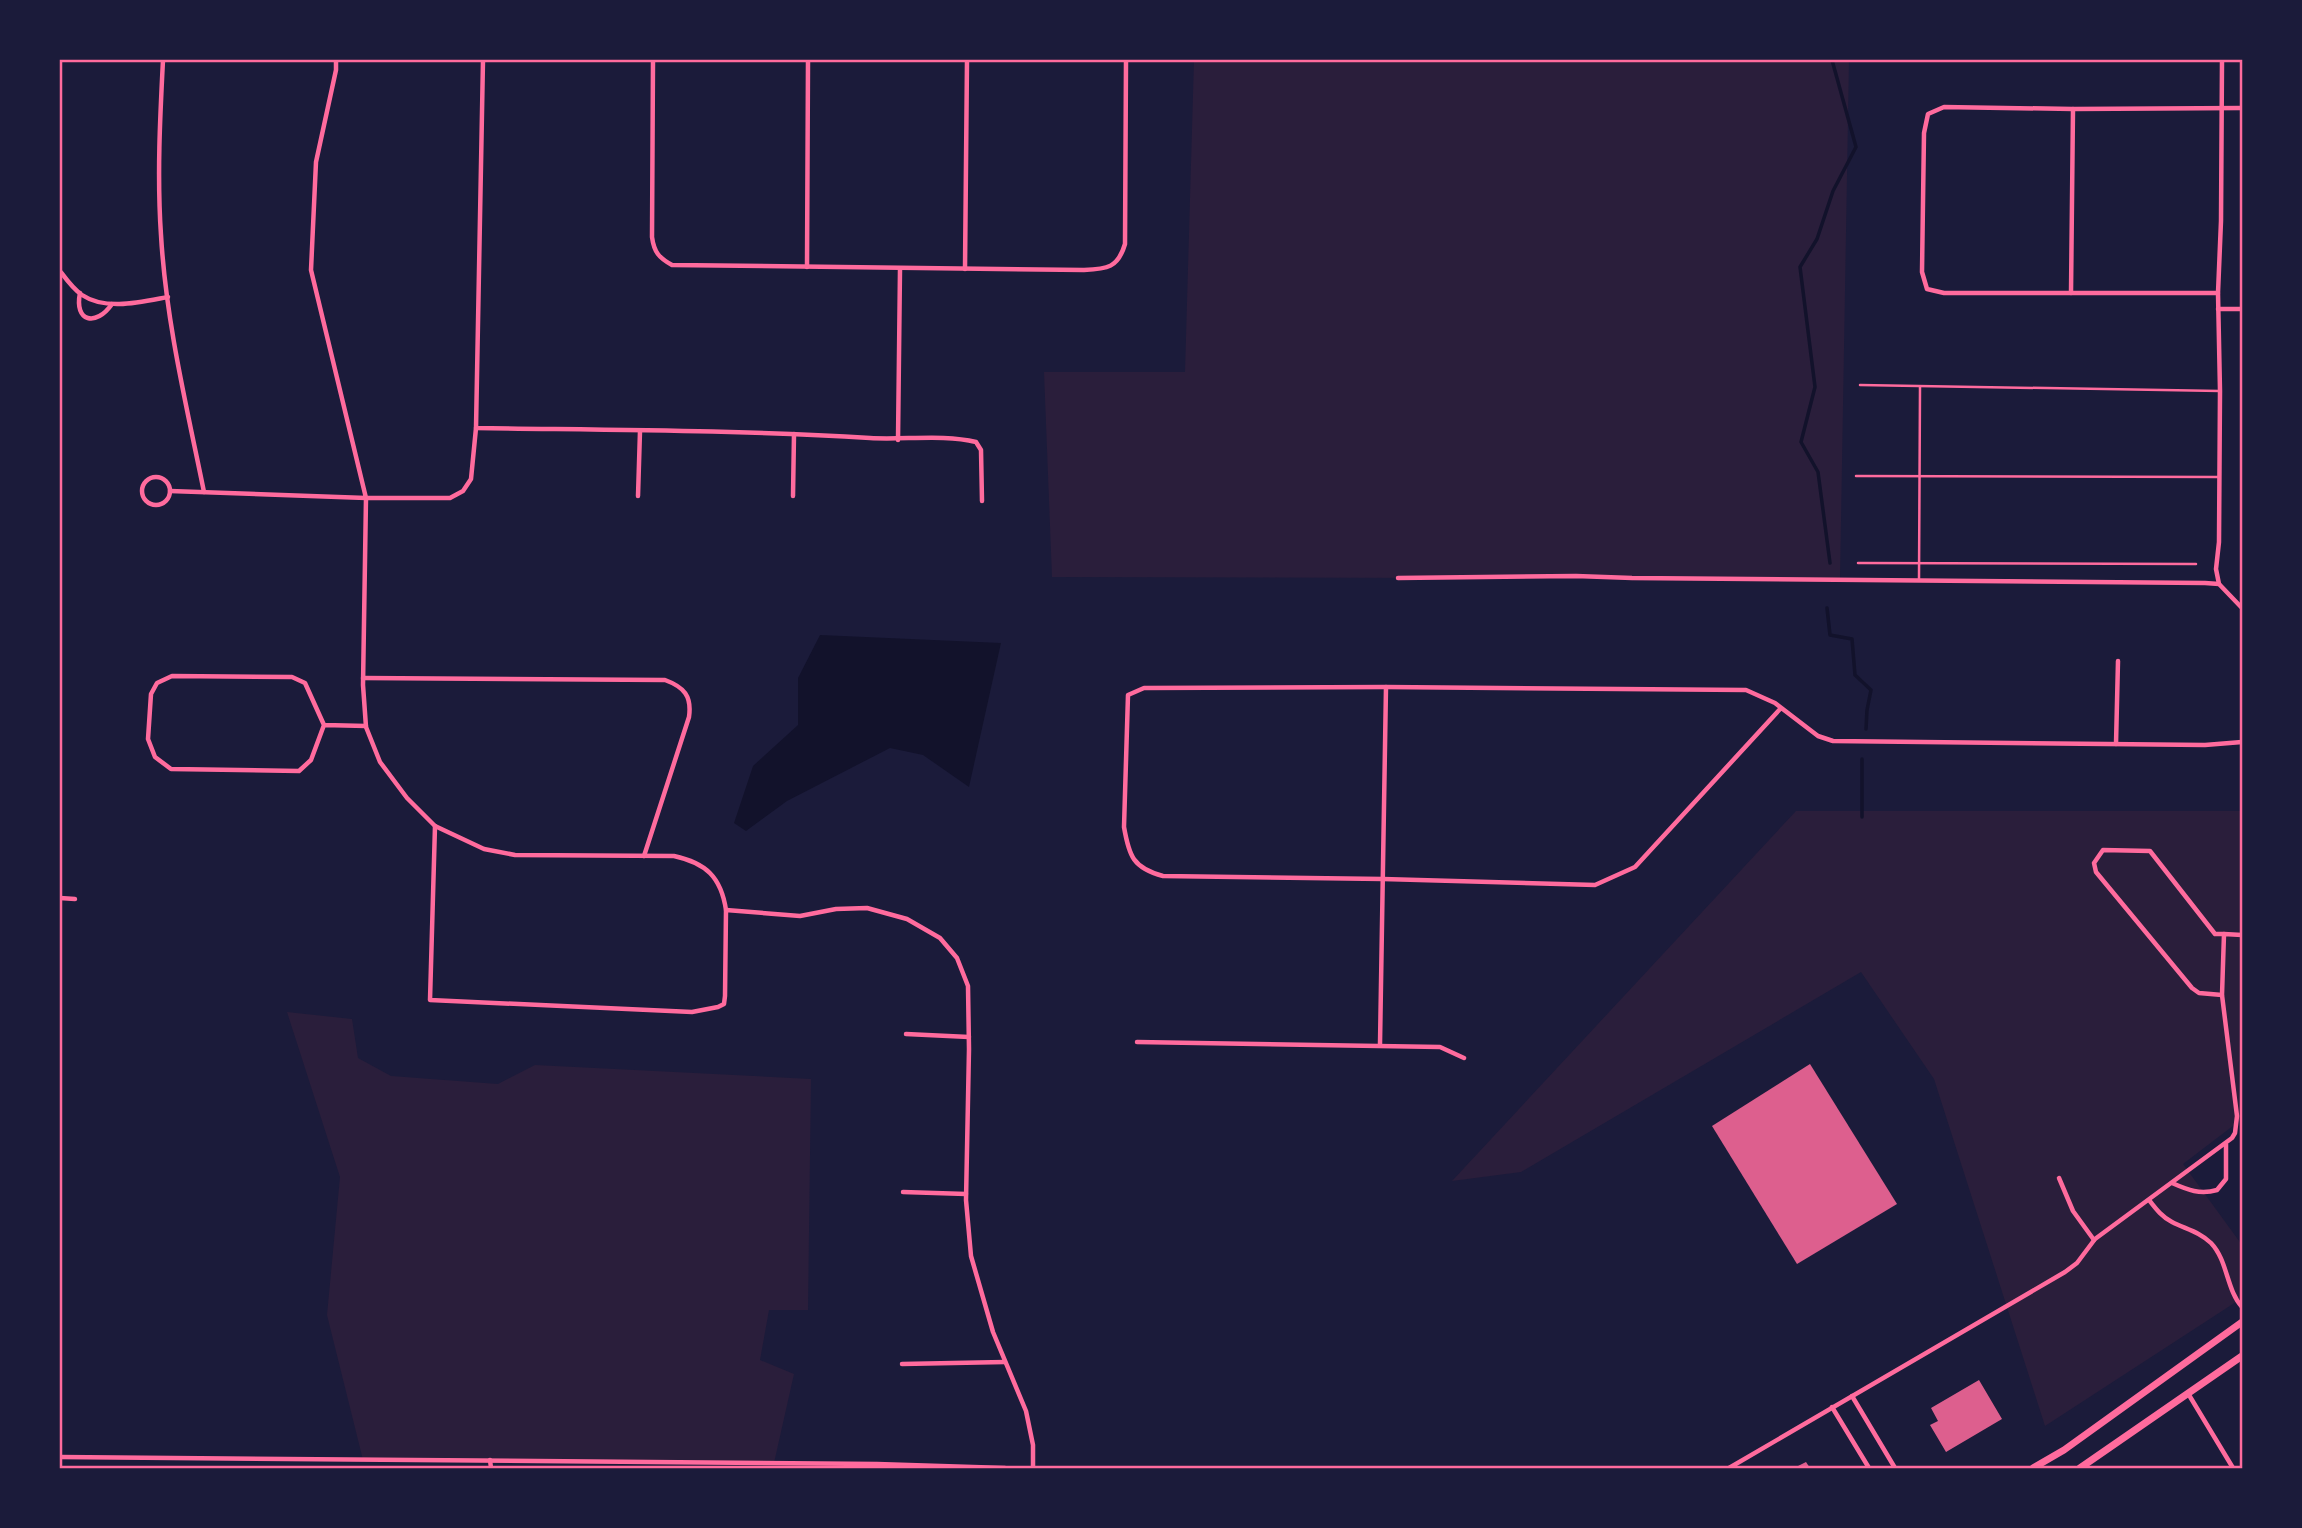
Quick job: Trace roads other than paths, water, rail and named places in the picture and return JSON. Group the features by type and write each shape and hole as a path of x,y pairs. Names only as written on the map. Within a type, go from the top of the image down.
{"main road":[{"path":"2033,1468 2064,1450 2242,1322"},
{"path":"2080,1468 2242,1356"}],"street":[{"path":"163,60 161,236 181,382 204,492"},
{"path":"336,60 316,162 311,270 366,498 363,678 366,726 380,762 407,798 435,826 484,849 515,855 674,856 693,861 718,881 724,894 726,910 723,1004 692,1012 430,1000 435,826"},
{"path":"170,491 450,498 463,491 471,479 476,428 483,60"},
{"path":"653,60 652,237 654,251 662,260 672,265 1084,270 1104,269 1116,263 1125,244 1126,60"},
{"path":"807,267 808,60"},
{"path":"965,269 967,60"},
{"path":"2222,60 2218,293 2219,542 2216,569 2219,584 2242,608"},
{"path":"2218,293 1944,293 1927,289 1922,272 1924,133 1927,114 1944,107 2242,108"},
{"path":"2071,293 2073,109"},
{"path":"898,440 900,269"},
{"path":"60,271 79,293 98,303 137,302 168,297"},
{"path":"79,293 79,311 90,319 103,316 112,304"},
{"path":"2218,309 2242,309"},
{"path":"476,428 794,434 898,440 961,438 976,442 981,450 982,501"},
{"path":"638,496 640,431"},
{"path":"793,496 794,434"},
{"path":"159,477 167,482 170,491 167,500 155,505 144,499 142,490 146,481 159,477"},
{"path":"1398,578 1576,576 2219,584"},
{"path":"2116,744 2118,661"},
{"path":"173,676 292,677 305,683 324,725 311,760 299,771 171,769 155,757 148,739 151,694 157,683 173,676"},
{"path":"363,678 665,680 674,683 688,697 691,705 689,717 643,856"},
{"path":"1380,1044 1386,687"},
{"path":"1780,708 1635,867 1595,885 1163,876 1146,871 1133,858 1127,847 1124,827 1128,695 1144,688 1746,690 1780,708 1818,736 1833,741 2205,746 2242,742"},
{"path":"324,725 366,726"},
{"path":"2222,995 2199,993 2192,988 2096,872 2094,863 2103,850 2150,851 2215,934 2242,935"},
{"path":"60,898 75,899"},
{"path":"726,910 800,916 836,909 867,908 907,919 940,938 957,958 968,986 966,1194 971,1256 993,1332 1026,1411 1033,1446 1033,1468"},
{"path":"1728,1468 2065,1272 2077,1263 2094,1240 2226,1143 2235,1133 2236,1116 2222,995 2224,934"},
{"path":"906,1034 969,1037"},
{"path":"1138,1042 1380,1044 1440,1047 1464,1058"},
{"path":"2172,1183 2201,1193 2217,1190 2226,1180 2226,1143"},
{"path":"2059,1178 2073,1211 2094,1240"},
{"path":"903,1192 966,1194"},
{"path":"2149,1200 2159,1214 2200,1234 2211,1243 2218,1253 2235,1298 2242,1307"},
{"path":"902,1364 1005,1362"},
{"path":"2189,1395 2233,1468"},
{"path":"1852,1396 1895,1468"},
{"path":"1832,1407 1869,1468"},
{"path":"60,1457 516,1460 1005,1468"},
{"path":"490,1460 491,1468"},
{"path":"511,1468 516,1460"}],"lane":[{"path":"1860,385 2220,391"},
{"path":"1919,579 1920,386"},
{"path":"1856,476 2219,477"},
{"path":"1858,563 2196,564"}],"waterway":[{"path":"1830,563 1818,472 1801,442 1815,387 1800,267 1817,239 1833,191 1856,147 1832,60"},
{"path":"1827,608 1830,635 1852,639 1855,675 1871,690 1866,729"},
{"path":"1862,759 1862,817"}]}
